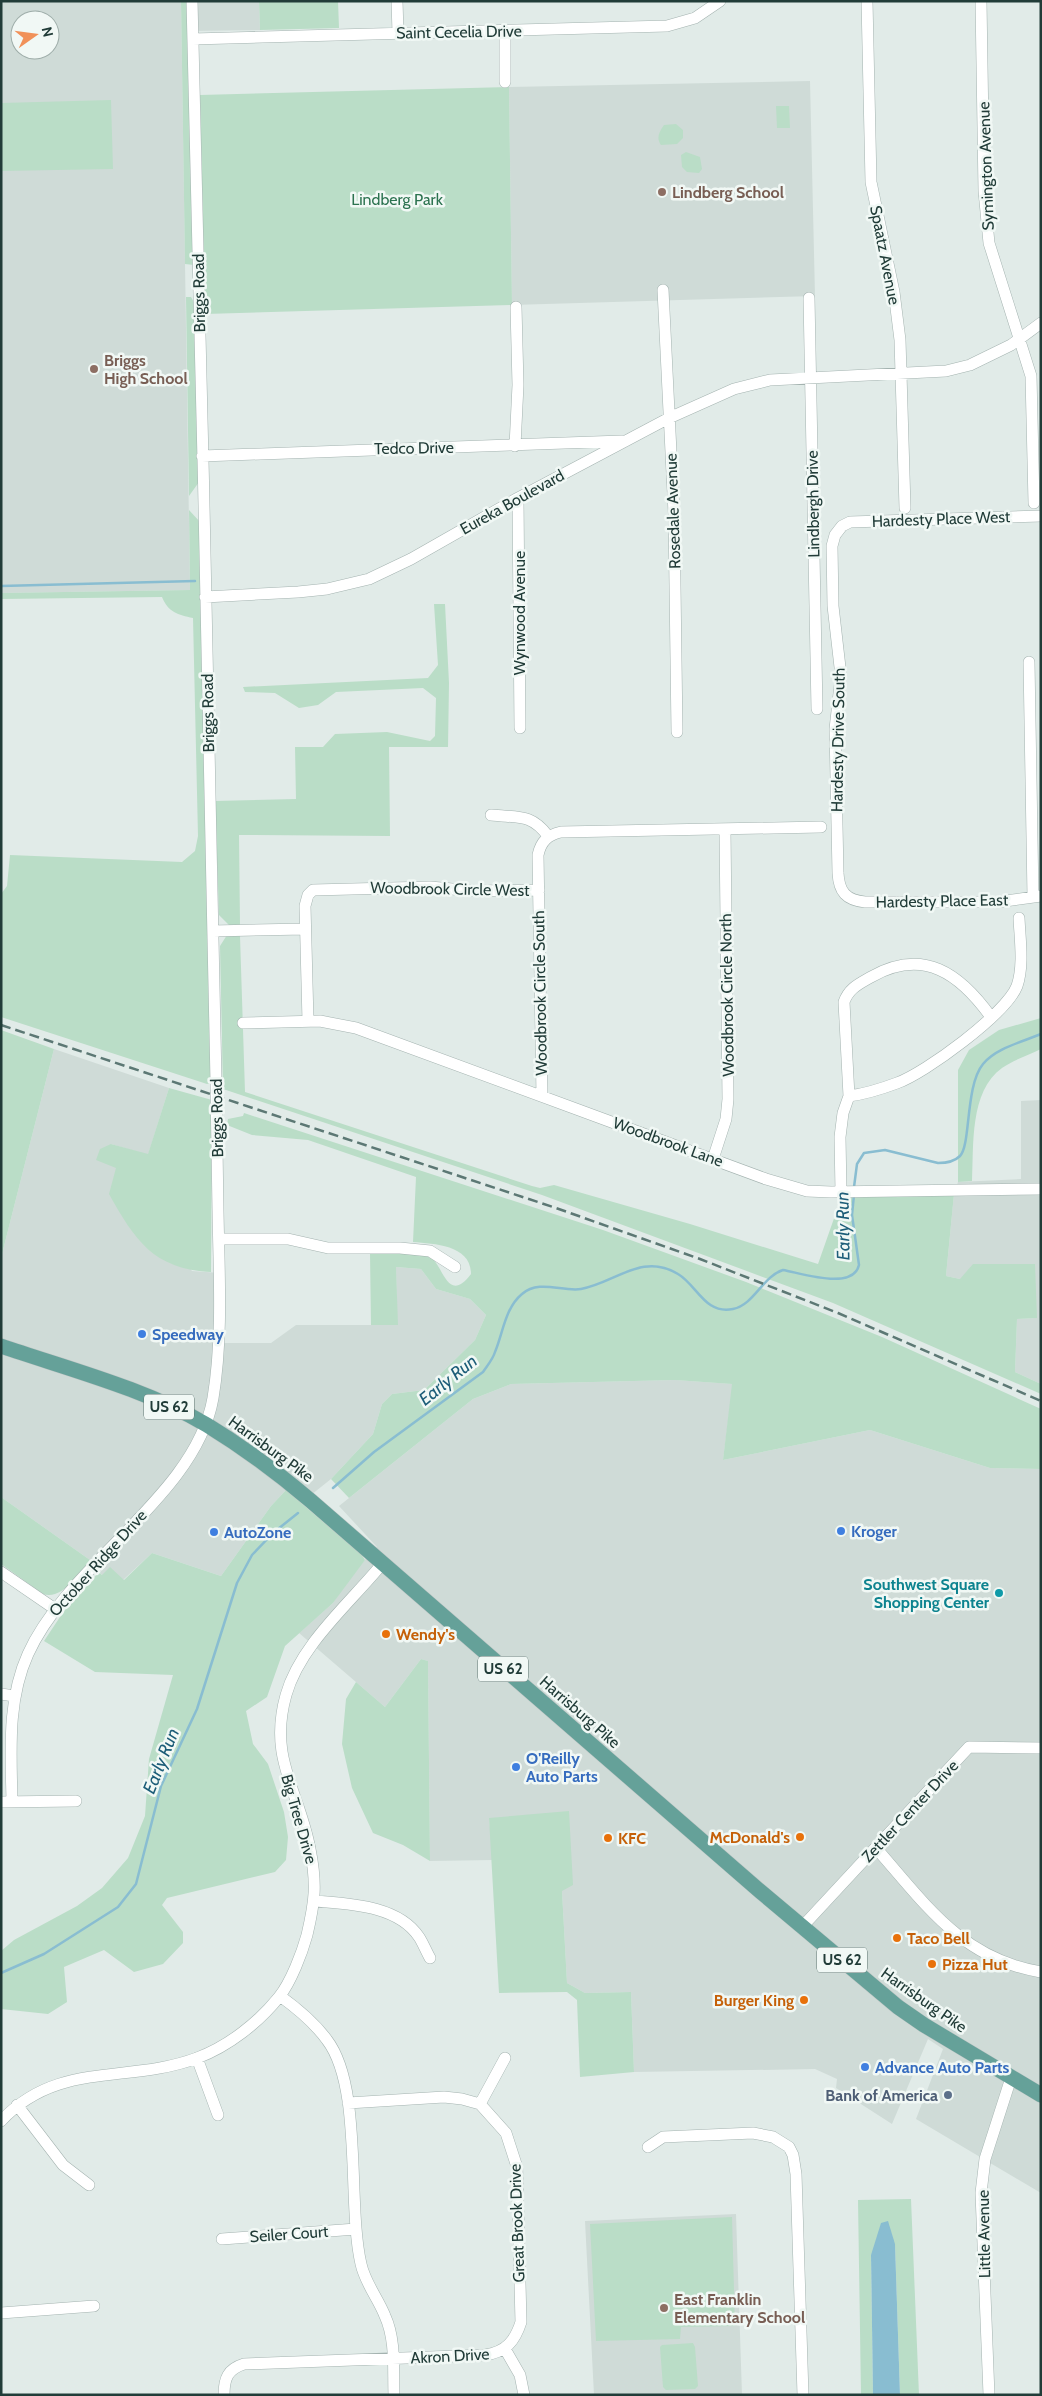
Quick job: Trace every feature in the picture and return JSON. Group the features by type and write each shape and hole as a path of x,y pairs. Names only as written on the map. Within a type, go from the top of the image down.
{"main road":[{"name":"Harrisburg Pike","path":"1,1346 132,1391 206,1424 292,1485 802,1927 910,2015 1041,2096"}],"street":[{"name":"Briggs Road","path":"192,1 219,1238 218,1350 213,1400 206,1424"},
{"path":"397,1 398,33"},
{"name":"Saint Cecelia Drive","path":"193,39 667,26 696,18 720,1"},
{"name":"Spaatz Avenue","path":"868,1 871,182 894,292 900,340 905,508"},
{"name":"Symington Avenue","path":"981,1 984,191 989,243 1027,360 1032,394 1034,504"},
{"path":"505,30 505,82"},
{"name":"Rosedale Avenue","path":"663,290 676,565 677,732"},
{"name":"Lindbergh Drive","path":"810,298 817,710"},
{"path":"515,446 518,385 516,307"},
{"name":"Eureka Boulevard","path":"205,597 308,591 369,579 411,560 518,498 669,418 752,383 946,371 965,367 1011,344 1041,323"},
{"name":"Tedco Drive","path":"202,456 626,441"},
{"name":"Wynwood Avenue","path":"518,498 520,728"},
{"name":"Hardesty Place West","path":"842,526 858,522 1041,516"},
{"name":"Hardesty Drive South","path":"842,526 835,535 832,546 833,606 841,676 835,729 838,885 844,895"},
{"path":"1029,662 1037,897"},
{"path":"491,815 532,820 539,824 548,836 561,832 821,827"},
{"name":"Woodbrook Circle North","path":"714,1159 726,1119 728,1099 725,830"},
{"name":"Woodbrook Circle West","path":"305,929 306,899 316,889 430,887 474,891 539,890 538,856 542,844 548,836"},
{"name":"Woodbrook Circle South","path":"539,890 542,1096"},
{"name":"Hardesty Place East","path":"844,895 853,901 874,902 998,902 1037,897"},
{"path":"849,1096 897,1083 923,1070 954,1048 1011,997 1019,978 1021,957 1019,918"},
{"path":"213,931 305,929 308,1021"},
{"path":"850,1192 840,1137 843,1113 849,1096 844,1002 851,989 874,975 918,964 940,970 960,981 977,998 990,1017"},
{"name":"Woodbrook Lane","path":"243,1023 308,1021 338,1023 356,1028 787,1186 807,1191 1041,1189"},
{"path":"219,1238 288,1239 328,1248 400,1248 430,1251 455,1268"},
{"name":"October Ridge Drive","path":"6,1801 14,1696 26,1656 55,1609 165,1489 196,1445 206,1424"},
{"name":"Big Tree Drive","path":"1,2122 17,2105 48,2087 197,2058 240,2036 280,1996 302,1952 315,1901 310,1848 282,1763 280,1732 282,1710 292,1678 309,1649 382,1564"},
{"path":"1,1572 55,1609"},
{"path":"1,1694 14,1696"},
{"name":"Zettler Center Drive","path":"802,1927 969,1747 1041,1748"},
{"path":"6,1801 76,1801"},
{"path":"876,1848 934,1914 955,1933 994,1960 1019,1969 1041,1972"},
{"path":"315,1901 381,1910 408,1926 418,1936 430,1958"},
{"path":"280,1996 307,2016 328,2041 342,2070 348,2103 356,2229 361,2265 389,2325 393,2359 394,2395"},
{"path":"197,2058 218,2115"},
{"path":"348,2103 444,2097 480,2104 505,2058"},
{"name":"Little Avenue","path":"989,2395 981,2193 985,2159 1011,2078"},
{"name":"Great Brook Drive","path":"480,2104 506,2132 517,2167 521,2322 513,2340 505,2349"},
{"path":"17,2105 62,2164 89,2185"},
{"path":"648,2147 663,2137 753,2133 773,2137 794,2148 803,2395"},
{"name":"Seiler Court","path":"222,2239 356,2229"},
{"path":"1,2313 94,2306"},
{"path":"505,2349 520,2375 524,2395"},
{"name":"Akron Drive","path":"230,2371 244,2364 485,2355 497,2353 505,2349"},
{"path":"220,2363 230,2371 226,2378 224,2395"}],"shaded area":[{"name":"Briggs High School","path":"1,1 181,1 190,590 1,593"},
{"path":"187,1 259,1 260,30 188,31"},
{"name":"Lindberg School","path":"810,81 815,296 512,305 509,87"},
{"path":"54,1049 169,1088 148,1155 111,1144 117,1168 192,1271 220,1273 222,1343 271,1343 296,1325 397,1325 396,1267 421,1269 436,1289 470,1299 486,1315 475,1340 424,1390 392,1394 382,1404 373,1434 331,1479 301,1503 285,1491 271,1506 221,1576 152,1553 123,1580 102,1575 90,1560 1,1497 1,1258"},
{"path":"1041,1100 1041,1384 1015,1372 1017,1319 1036,1318 960,1279 946,1276 954,1194 958,1182 1021,1179 1021,1101"},
{"path":"675,1380 733,1384 723,1460 870,1430 990,1468 1041,1469 1041,2193 916,2119 943,2049 928,2039 892,2124 836,2088 837,2079 815,2069 634,2072 631,1992 585,1993 567,1983 562,1891 489,1818 493,1860 430,1861 428,1661 421,1659 385,1707 299,1633 333,1603 352,1574 377,1547 339,1506 473,1399 511,1384"},
{"name":"East Franklin Elementary School","path":"736,2214 742,2395 594,2395 585,2221"}],"green space":[{"path":"181,1 187,1 194,265 185,264"},
{"path":"259,1 338,1 339,28 260,30"},
{"name":"Lindberg Park","path":"509,87 512,305 205,314 200,95"},
{"path":"111,100 113,169 1,171 1,103"},
{"path":"776,106 789,106 790,128 777,128"},
{"path":"676,124 683,130 683,138 677,144 661,145 659,135 664,125"},
{"path":"686,152 700,157 702,169 699,173 687,172 682,167 681,155"},
{"path":"186,297 191,297 195,304 199,482 189,496"},
{"path":"189,510 200,522 211,1083 207,1084 1,1017 1,894 7,886 10,855 182,862 195,851 198,836 193,618 174,612 167,606 162,597 1,599 1,593 190,590"},
{"path":"434,604 445,604 449,683 448,747 389,747 390,836 239,835 240,925 229,925 219,915 215,801 296,799 295,747 323,747 335,734 387,732 430,741 435,736 436,698 423,688 336,692 318,705 299,708 275,693 245,692 243,687 428,678 438,665"},
{"path":"227,935 240,936 245,1092 532,1186 540,1188 554,1185 690,1224 818,1264 838,1207 838,1198 954,1194 946,1276 960,1279 973,1264 1035,1264 1037,1318 1017,1319 1015,1372 1041,1384 1041,1394 833,1303 542,1195 223,1089 220,946"},
{"path":"1041,1018 1041,1049 1002,1068 991,1078 984,1091 975,1120 972,1181 958,1182 958,1070 969,1050 999,1030"},
{"path":"1,1030 54,1049 1,1258"},
{"path":"169,1088 212,1100 211,1272 191,1270 174,1265 148,1249 137,1238 109,1194 116,1168 96,1160 100,1149 111,1144 148,1154"},
{"path":"244,1113 603,1230 746,1282 882,1337 1041,1409 1041,1469 990,1468 870,1430 723,1460 732,1384 675,1380 511,1384 473,1399 349,1498 331,1479 373,1434 382,1404 392,1394 424,1390 475,1340 486,1315 470,1299 436,1289 421,1269 396,1267 398,1325 371,1325 370,1254 407,1253 428,1256 438,1265 450,1284 456,1286 463,1283 471,1274 465,1257 441,1245 413,1242 416,1177 308,1140 252,1135 227,1125 228,1119 243,1116"},
{"path":"286,1490 361,1554 365,1560 333,1603 285,1646 267,1697 246,1711 253,1744 268,1764 284,1812 288,1837 286,1860 275,1872 167,1898 162,1905 183,1932 183,1943 163,1964 134,1972 104,1950 64,1967 67,2002 48,2014 1,2009 1,1951 14,1940 77,1906 102,1888 128,1858 145,1816 149,1759 173,1675 95,1672 44,1641 64,1611 99,1572 102,1575 110,1567 124,1580 152,1553 221,1576 271,1506"},
{"path":"1,1497 90,1560 70,1585 57,1593 43,1594 1,1564"},
{"path":"421,1659 428,1661 430,1861 403,1845 373,1833 352,1788 342,1744 346,1699 356,1682 385,1707"},
{"path":"569,1811 573,1885 562,1891 567,1983 585,1993 631,1992 634,2072 580,2077 577,2000 567,1992 499,1993 489,1818"},
{"path":"911,2199 919,2395 900,2395 895,2244 871,2255 873,2395 861,2395 858,2200"},
{"name":"East Franklin Elementary School","path":"732,2217 735,2326 681,2327 680,2339 596,2341 590,2224"},
{"path":"693,2343 695,2347 698,2386 695,2389 666,2390 663,2387 660,2347 662,2345"}],"water":[{"path":"888,2221 895,2244 900,2395 873,2395 871,2255 881,2223"}],"waterway":[{"path":"1,586 195,581"},
{"name":"Early Run","path":"854,1187 857,1164 864,1153 885,1150 938,1163 950,1162 958,1158 966,1140 973,1086 983,1064 988,1058 1002,1050 1041,1034"},
{"name":"Early Run","path":"333,1488 374,1452 483,1372 494,1355 508,1313 516,1300 529,1290 536,1287 581,1289 640,1267 652,1266 665,1268 678,1274 708,1303 715,1308 723,1310 733,1309 747,1302 770,1278 783,1270 813,1277 837,1279 847,1277 855,1273 859,1265 852,1215 854,1195"},
{"name":"Early Run","path":"1,1973 44,1954 118,1907 136,1884 161,1786 197,1709 237,1583 252,1555 273,1533 298,1513"}],"railway":[{"path":"1,1025 556,1208 700,1259 838,1313 1041,1401"}],"place":[{"name":"Lindberg School","path":"662,192"},
{"name":"Briggs High School","path":"94,369"},
{"name":"Speedway","path":"142,1334"},
{"name":"Kroger","path":"841,1531"},
{"name":"AutoZone","path":"214,1532"},
{"name":"Southwest Square Shopping Center","path":"999,1593"},
{"name":"Wendy's","path":"386,1634"},
{"name":"O'Reilly Auto Parts","path":"516,1767"},
{"name":"McDonald's","path":"800,1837"},
{"name":"KFC","path":"608,1838"},
{"name":"Taco Bell","path":"897,1938"},
{"name":"Pizza Hut","path":"932,1964"},
{"name":"Burger King","path":"804,2000"},
{"name":"Advance Auto Parts","path":"865,2067"},
{"name":"Bank of America","path":"948,2095"},
{"name":"East Franklin Elementary School","path":"664,2308"}]}
